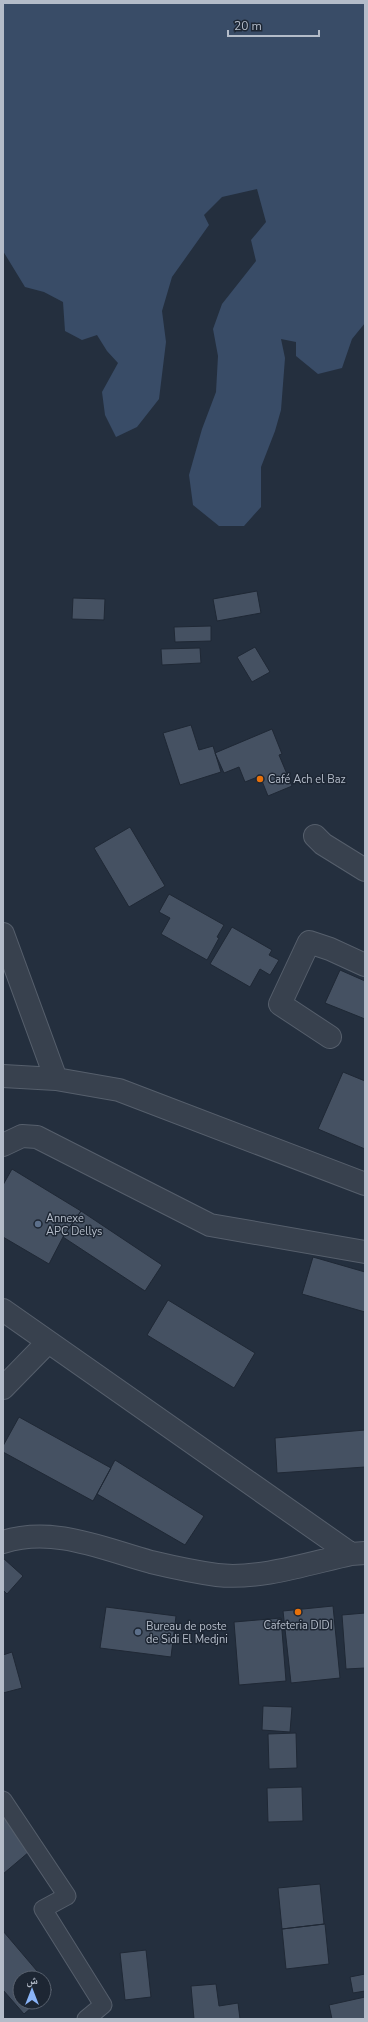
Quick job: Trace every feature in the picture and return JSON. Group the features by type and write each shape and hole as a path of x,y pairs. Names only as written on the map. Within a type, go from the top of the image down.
{"street":[{"path":"315,836 323,844 365,870"},
{"path":"3,934 56,1079"},
{"path":"330,1037 280,1004 309,942 330,949 365,965"},
{"path":"3,1076 56,1079 119,1090 365,1184"},
{"path":"3,1144 22,1136 37,1137 210,1225 365,1252"},
{"path":"3,1310 358,1554"},
{"path":"3,1388 48,1342"},
{"path":"3,1542 40,1536 71,1538 153,1562 218,1575 254,1575 358,1554"}],"lane":[{"path":"3,1800 67,1896 43,1909 103,2005 86,2019"}],"water":[{"path":"3,3 365,3 365,323 352,339 342,368 318,374 296,356 296,342 281,339 285,358 281,410 275,431 261,467 261,507 244,526 219,526 193,505 189,475 202,429 216,392 218,356 213,329 222,304 256,261 251,240 266,222 257,189 222,197 204,215 209,225 172,277 162,311 166,342 159,399 137,427 116,437 105,415 102,392 118,363 107,351 97,335 82,340 65,331 63,302 44,292 25,287 3,251"}],"building":[{"path":"257,591 261,613 217,621 213,599"},
{"path":"73,598 105,599 104,620 72,619"},
{"path":"211,626 211,641 175,642 174,627"},
{"path":"255,647 270,672 252,682 237,657"},
{"path":"200,648 201,663 162,665 161,649"},
{"path":"191,725 199,750 213,746 221,772 180,785 163,733"},
{"path":"272,729 282,754 279,755 292,786 268,796 260,776 245,782 239,767 224,773 215,753"},
{"path":"130,827 165,886 129,907 94,848"},
{"path":"169,894 224,925 207,960 161,934 170,918 159,912"},
{"path":"232,927 272,950 269,955 279,960 270,975 260,969 250,987 210,964"},
{"path":"340,970 365,981 365,1019 325,1003"},
{"path":"343,1072 365,1081 365,1149 318,1129"},
{"name":"Annexe APC Dellys","path":"12,1169 81,1211 63,1237 49,1264 3,1237 3,1185"},
{"path":"81,1211 162,1265 145,1291 63,1237"},
{"path":"313,1257 365,1272 365,1312 302,1294"},
{"path":"168,1300 255,1353 234,1388 147,1335"},
{"path":"19,1417 111,1468 93,1501 3,1452 3,1446"},
{"path":"365,1430 365,1467 277,1473 275,1438"},
{"path":"115,1460 204,1516 185,1545 97,1494"},
{"path":"3,1558 23,1576 7,1594 3,1590"},
{"path":"333,1606 340,1678 291,1683 283,1611"},
{"name":"Bureau de poste de Sidi El Medjni","path":"106,1607 176,1616 171,1657 100,1648"},
{"path":"365,1613 365,1668 346,1669 342,1615"},
{"path":"281,1618 286,1681 239,1685 234,1622"},
{"path":"12,1652 22,1688 3,1693 3,1655"},
{"path":"263,1706 292,1707 290,1732 262,1730"},
{"path":"296,1733 297,1768 269,1769 268,1734"},
{"path":"302,1787 303,1821 268,1822 267,1788"},
{"path":"3,1796 42,1841 3,1874"},
{"path":"320,1884 324,1924 282,1929 278,1888"},
{"path":"325,1924 329,1964 286,1969 282,1929"},
{"path":"3,1931 36,1970 12,1970 12,2000 3,1990"},
{"path":"146,1950 151,1997 125,2000 120,1953"},
{"path":"365,1974 365,1991 353,1993 350,1977"},
{"path":"216,1984 219,2006 238,2003 240,2019 194,2019 191,1986"},
{"path":"365,1997 365,2019 332,2019 329,2005"},
{"path":"20,2010 29,2010 24,2014"}],"place":[{"name":"Café Ach el Baz","path":"260,779"},
{"name":"Annexe APC Dellys","path":"38,1224"},
{"name":"Cafeteria DIDI","path":"298,1612"},
{"name":"Bureau de poste de Sidi El Medjni","path":"138,1632"}]}
